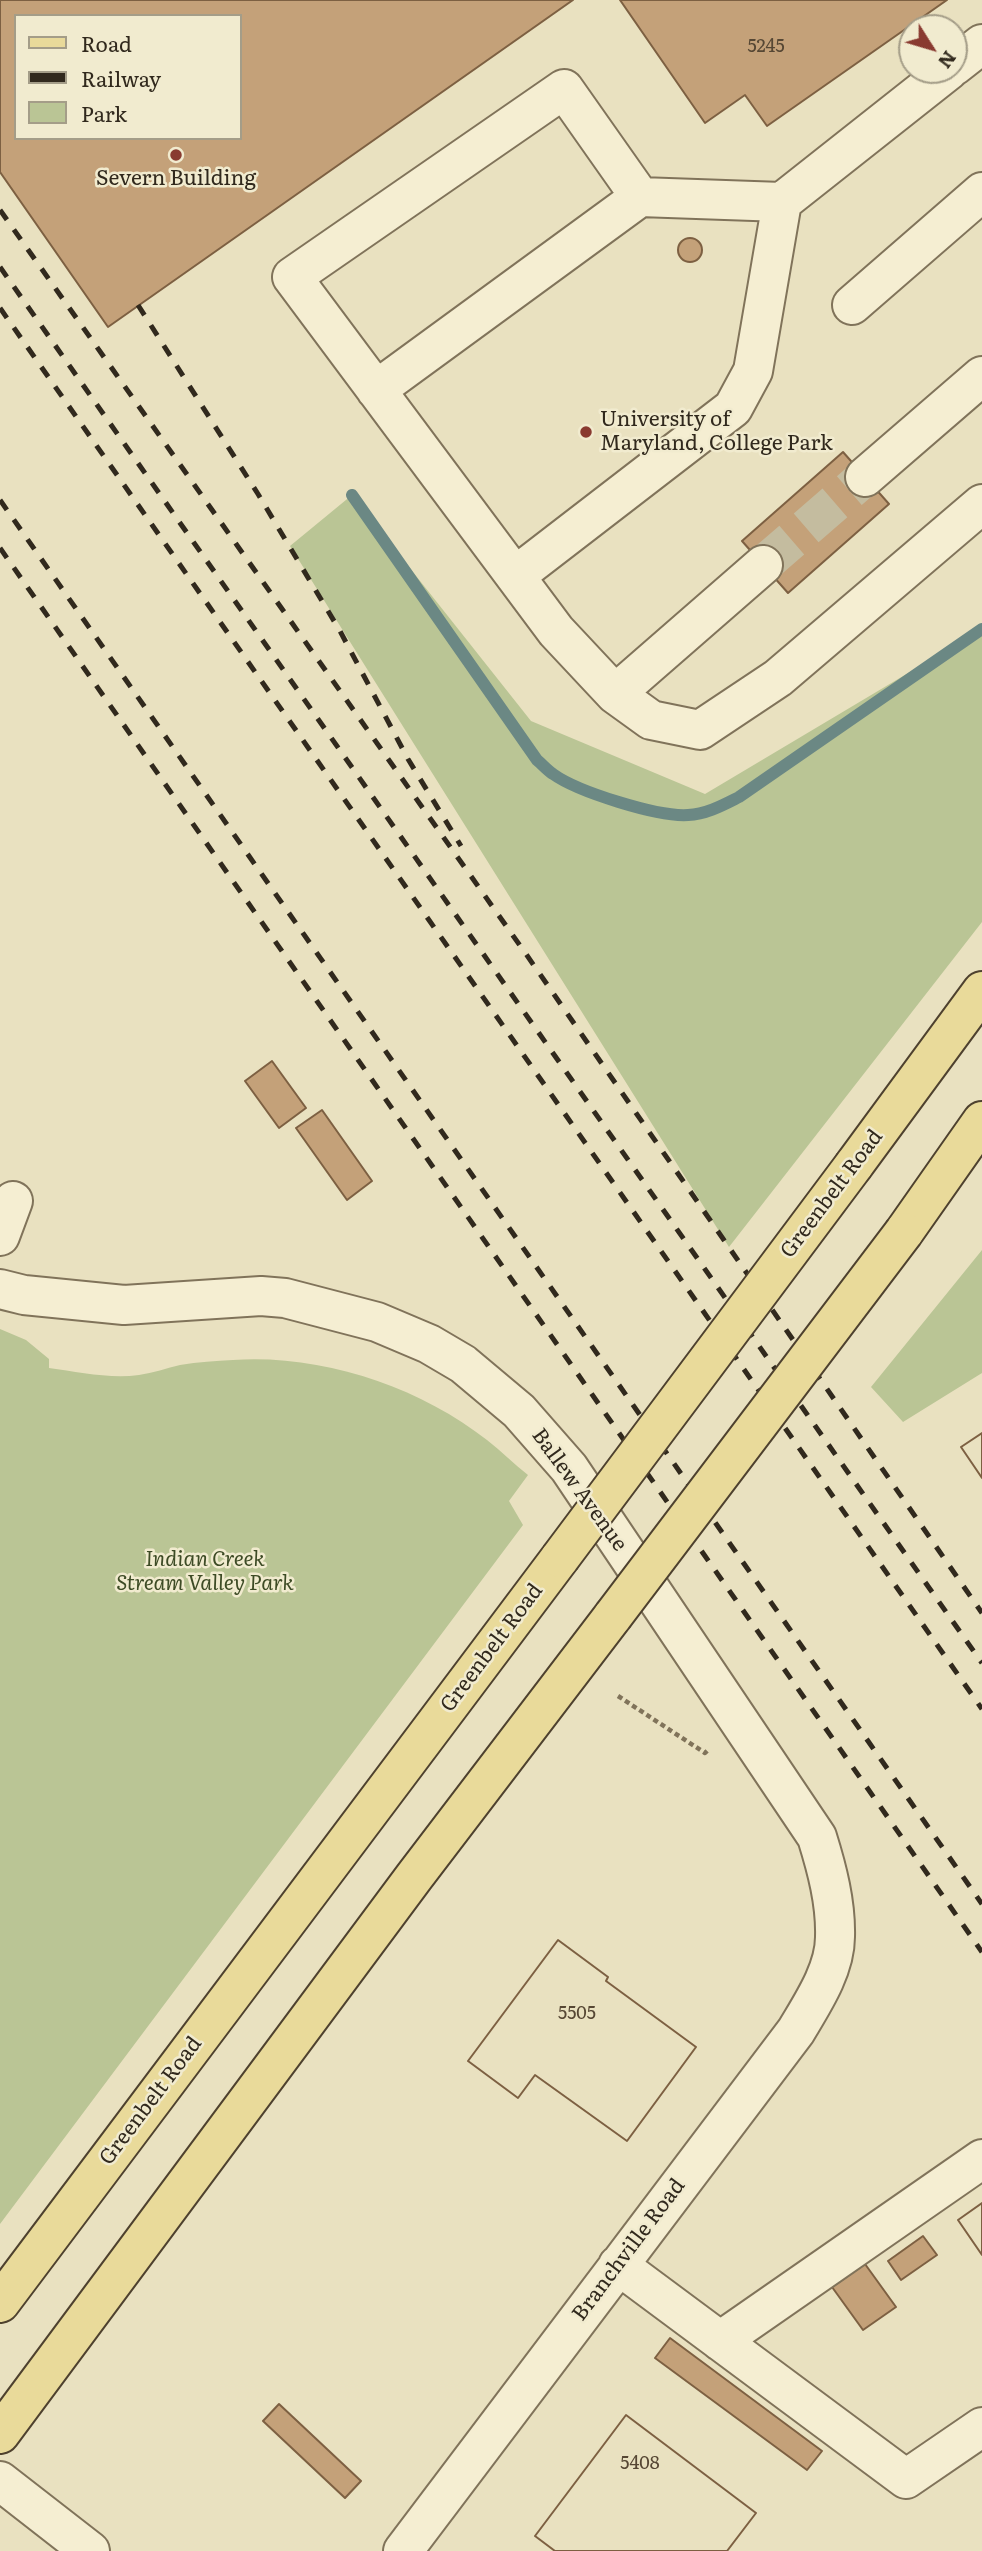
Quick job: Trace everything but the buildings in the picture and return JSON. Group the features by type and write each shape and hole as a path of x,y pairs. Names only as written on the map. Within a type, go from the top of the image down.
{"main road":[{"name":"Greenbelt Road","path":"0,2304 855,1166 982,991"},
{"path":"0,2434 374,1931 904,1231 982,1121"}],"street":[{"path":"968,55 982,44"},
{"path":"376,390 640,197 782,202 931,84"},
{"path":"640,197 564,89 292,278 556,631 615,694 651,720 700,730 778,678 982,504"},
{"path":"852,306 982,192"},
{"path":"515,576 733,408 753,371 782,202"},
{"path":"865,477 982,376"},
{"path":"615,694 763,565"},
{"name":"Ballew Avenue","path":"0,1289 24,1295 124,1305 261,1296 285,1298 328,1307 377,1322 429,1344 463,1364 519,1411 569,1468 817,1836 829,1874 835,1939"},
{"name":"Branchville Road","path":"403,2551 796,2031 828,1968 835,1939"},
{"path":"720,2341 982,2160"},
{"path":"618,2265 906,2479 982,2427"},
{"path":"0,2481 90,2551"}],"path":[{"path":"618,1696 705,1753"}],"green space":[{"path":"352,495 531,721 705,794 982,629 982,922 729,1247 290,546"},
{"path":"982,1250 982,1373 903,1422 871,1387"},
{"name":"Indian Creek Stream Valley Park","path":"0,1329 26,1340 49,1359 49,1368 105,1376 144,1374 180,1365 233,1360 300,1362 334,1368 400,1389 431,1404 487,1440 528,1475 509,1501 523,1525 0,2224"}],"waterway":[{"path":"352,495 537,760 553,774 580,788 658,812 675,815 702,813 739,797 982,629"}],"tunnel":[{"path":"763,565 865,477"}],"railway":[{"path":"0,210 526,954 982,1613"},
{"path":"0,267 982,1663"},
{"path":"138,305 258,494 340,631 408,759 461,846"},
{"path":"0,308 982,1709"},
{"path":"0,500 982,1904"},
{"path":"0,548 982,1952"}],"place":[{"name":"Severn Building","path":"176,155"},
{"name":"University of Maryland, College Park","path":"586,432"}]}
